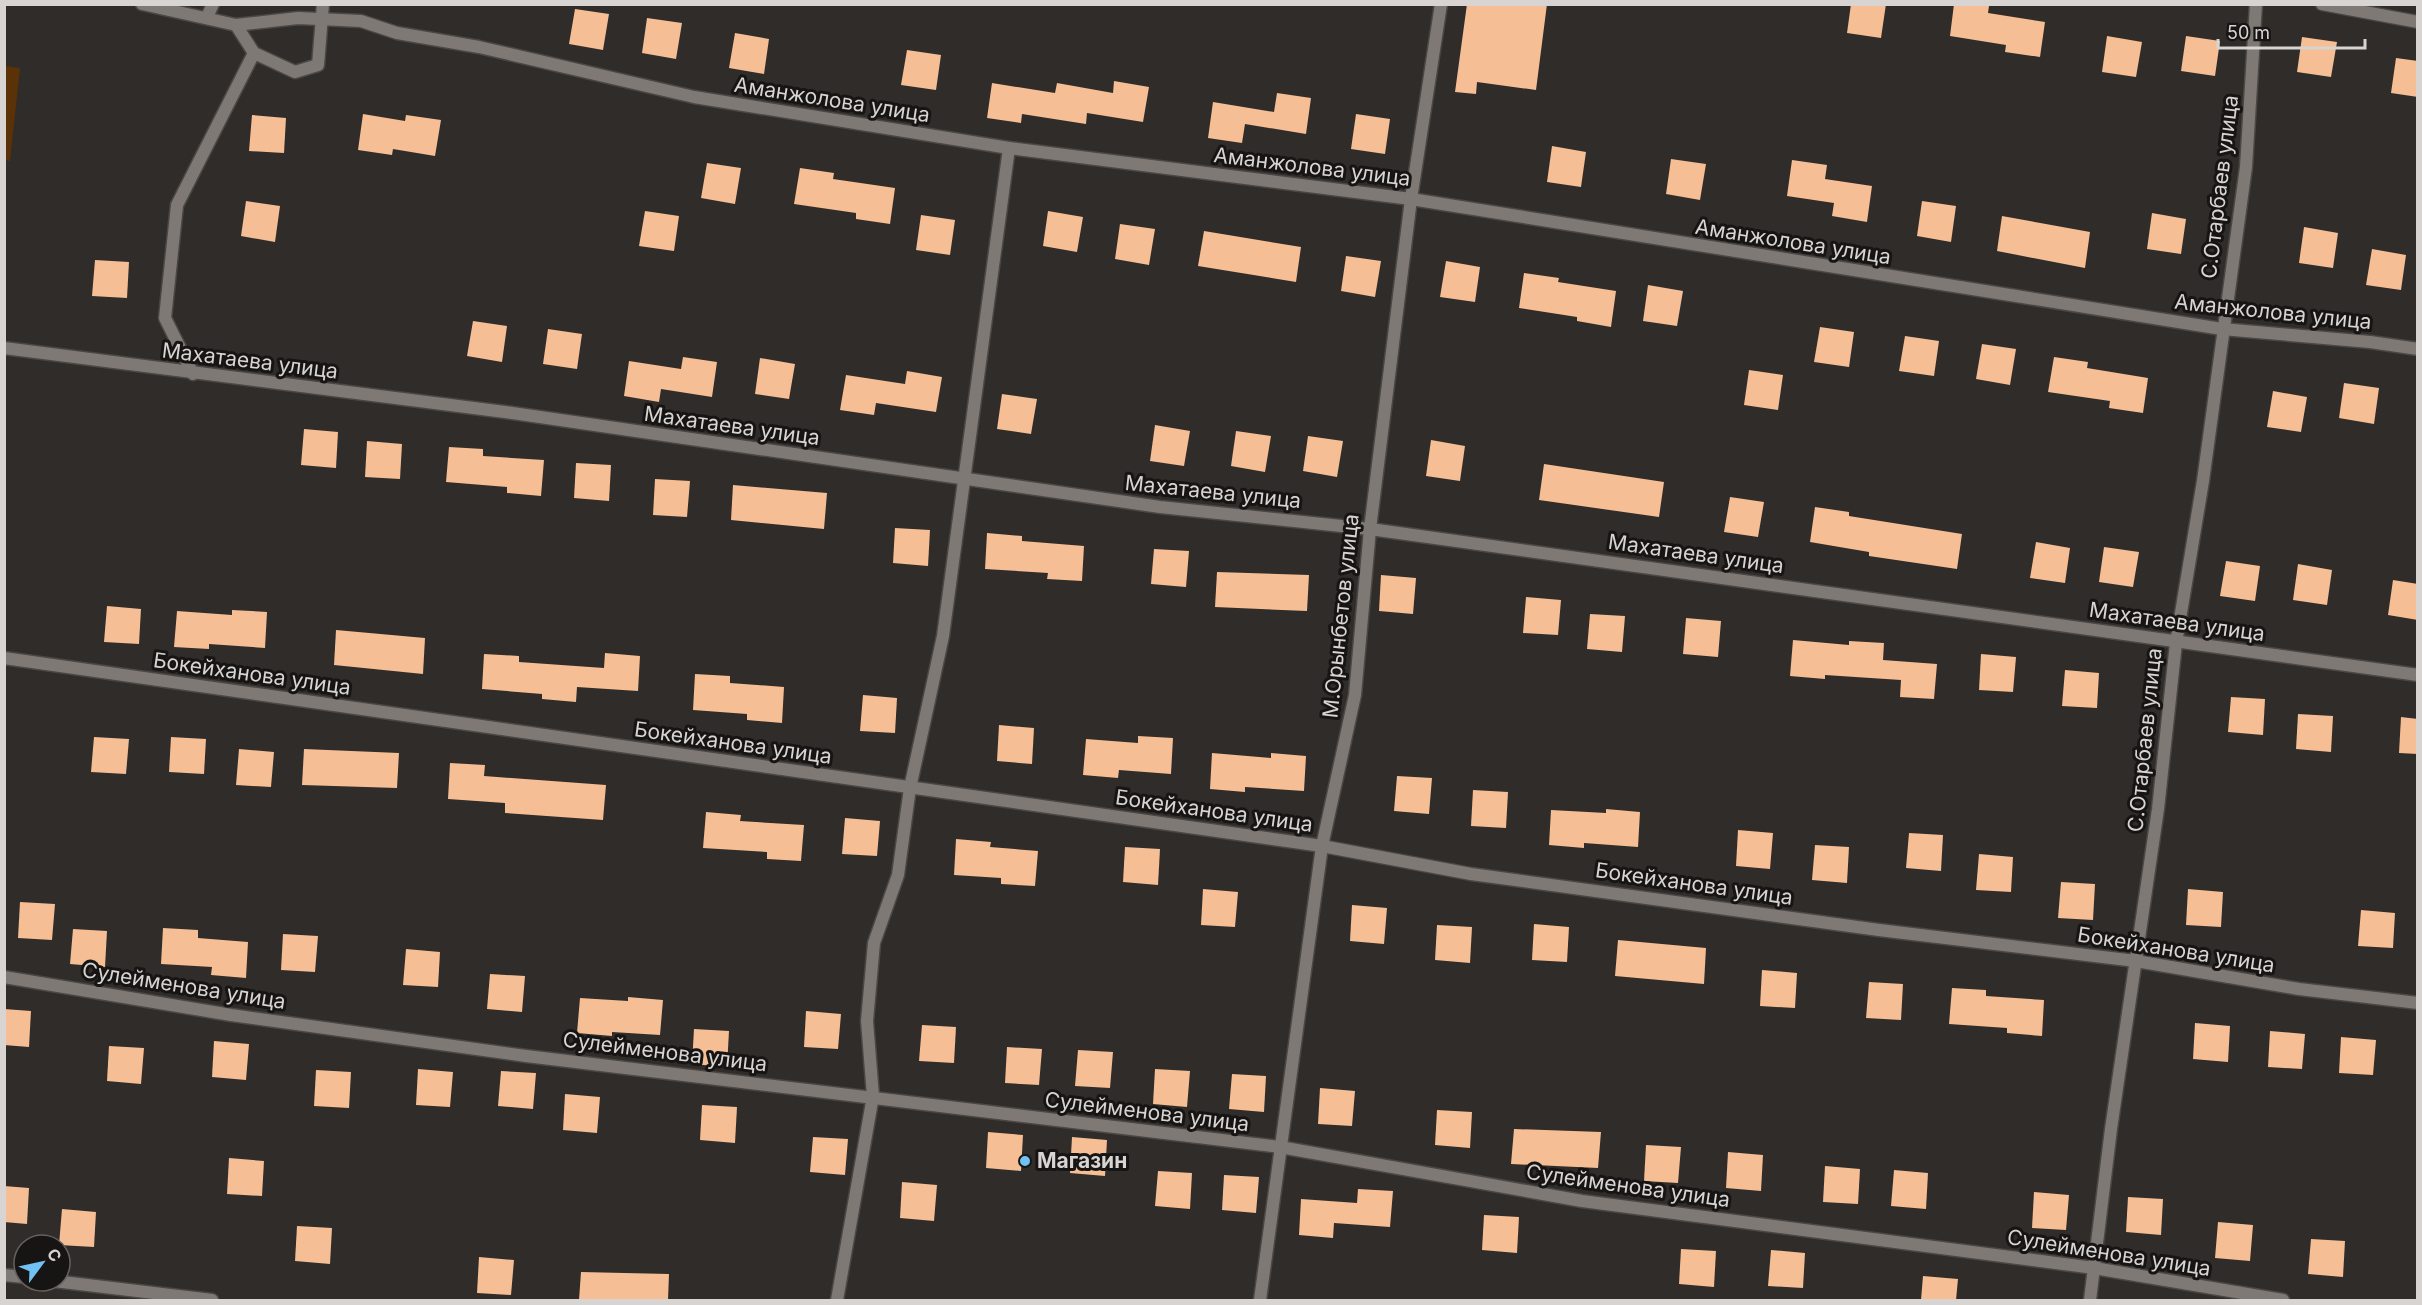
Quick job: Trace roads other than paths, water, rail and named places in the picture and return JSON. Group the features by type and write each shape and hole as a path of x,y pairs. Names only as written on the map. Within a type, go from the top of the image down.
{"street":[{"name":"Аманжолова улица","path":"142,4 236,25 298,18 361,21 397,33 479,47 694,98 1009,148 1411,199 2222,329 2370,342 2418,349"},
{"path":"207,17 213,4"},
{"path":"236,25 254,53 295,72 318,65 323,4"},
{"name":"М.Орынбетов улица","path":"1260,1300 1322,846 1355,695 1370,529 1411,199 1441,4"},
{"name":"С.Отарбаев улица","path":"2090,1300 2110,1129 2158,809 2176,643 2203,481 2246,167 2256,4"},
{"path":"2322,4 2418,22"},
{"path":"194,374 165,318 177,205 254,53"},
{"path":"837,1300 873,1096 867,1021 874,943 898,875 909,788 943,636 1009,148"},
{"name":"Махатаева улица","path":"4,348 505,412 1160,507 1370,529 2418,675"},
{"name":"Бокейханова улица","path":"4,658 1322,846 1471,874 1880,930 2136,961 2299,989 2418,1003"},
{"name":"Сулейменова улица","path":"4,977 231,1015 526,1056 873,1096 1280,1147 1582,1202 2094,1268 2283,1300"},
{"path":"72,1283 212,1300"}],"place":[{"name":"Магазин","path":"1025,1161"}]}
